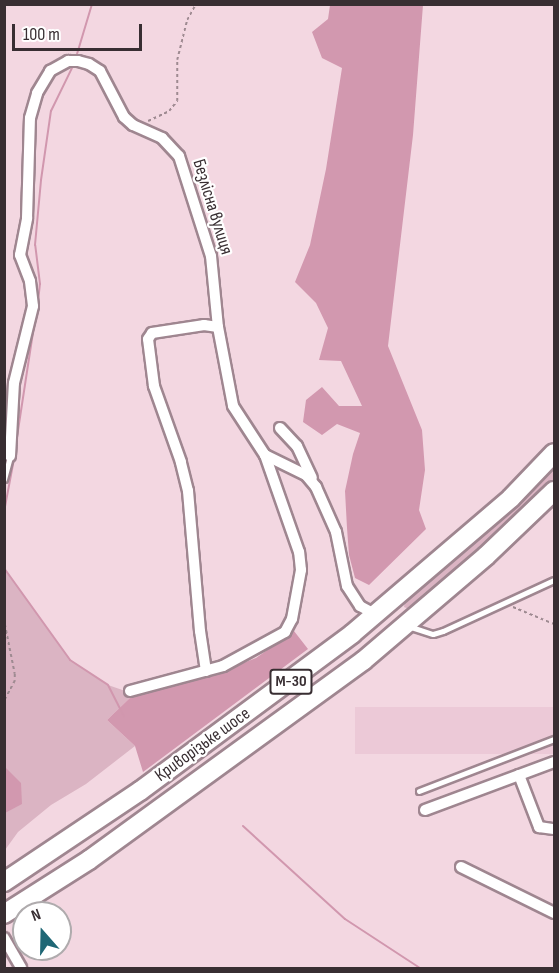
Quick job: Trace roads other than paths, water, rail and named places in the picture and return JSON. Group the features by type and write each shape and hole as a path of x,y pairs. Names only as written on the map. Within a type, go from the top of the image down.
{"highway":[{"name":"Криворізьке шосе","path":"4,882 140,791 287,685 376,615 511,498 555,453"},
{"name":"Криворізьке шосе","path":"4,914 107,847 363,661 486,556 555,491"}],"street":[{"name":"Безлісна вулиця","path":"10,456 14,383 33,306 30,281 20,255 27,218 30,118 42,81 50,71 68,61 90,64 107,82 124,117 133,125 162,138 179,156 211,256 218,327 233,406 265,454 299,552 301,570 292,619 285,632 224,666 130,691"},
{"path":"206,671 200,631 188,490 181,462 154,386 148,339 152,333 204,325 218,327"},
{"path":"280,428 297,447 316,487"},
{"name":"Безлісна вулиця","path":"265,454 306,475 316,487 329,511 336,532 347,586 360,606 376,615"},
{"path":"425,810 555,762"},
{"path":"519,775 539,827 555,829"},
{"path":"461,867 555,913"},
{"path":"4,938 21,969"}],"lane":[{"path":"4,479 10,456"},
{"path":"407,625 433,634 555,580"},
{"path":"419,791 555,739"}],"waterway":[{"path":"77,54 92,4"},
{"path":"38,302 40,284 35,245 51,111 72,68"},
{"path":"15,450 36,313"},
{"path":"4,512 14,459"},
{"path":"4,568 70,660 108,685 124,716"},
{"path":"243,826 345,919 420,968"}]}
